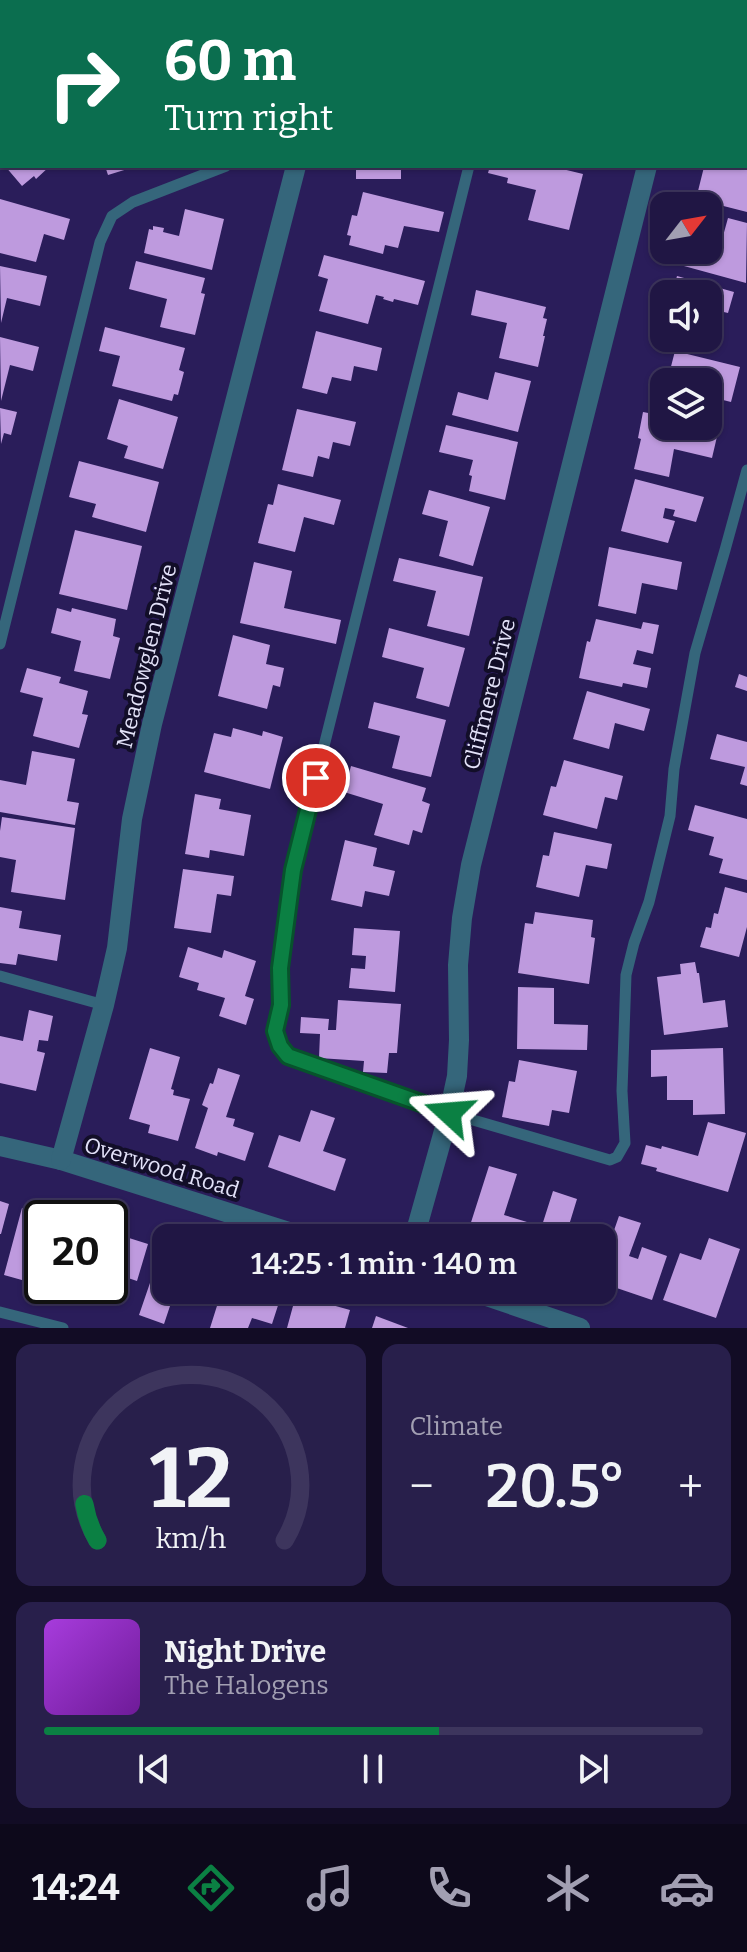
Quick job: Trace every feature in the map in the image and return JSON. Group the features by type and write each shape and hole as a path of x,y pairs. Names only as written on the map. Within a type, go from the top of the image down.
{"street":[{"name":"Meadowglen Drive","path":"61,1160 117,948 132,819 152,724 295,168"},
{"name":"Cliffmere Drive","path":"418,1224 457,1076 458,965 471,865 646,168"},
{"name":"Overwood Road","path":"0,1146 61,1160 264,1224"},
{"path":"510,1304 580,1328"}],"lane":[{"path":"0,644 100,242 112,216 133,202 221,168"},
{"path":"468,168 293,870 280,968 281,1005 275,1031 280,1046 288,1056 449,1113 610,1160 617,1157 625,1143 622,1091 626,975 649,902 670,816 674,769 695,653 747,470"},
{"path":"0,976 104,1005"},
{"path":"0,1312 63,1328"}],"building":[{"path":"7,168 48,168 36,179 34,176 22,186"},
{"path":"106,168 131,168 108,175"},
{"path":"356,168 401,168 401,179 356,179"},
{"path":"489,168 558,168 583,174 569,230 528,220 536,190 507,183 508,178 488,173"},
{"path":"704,168 747,168 747,212 722,206 722,192 698,192"},
{"path":"363,192 444,212 439,232 404,226 398,248 385,245 383,254 349,245 351,236 347,235 352,215 357,216"},
{"path":"0,199 70,219 64,240 44,234 36,262 0,253"},
{"path":"185,209 224,219 212,270 144,253 149,229 153,230 153,226 179,236"},
{"path":"728,218 747,223 746,283 677,264 722,264 723,236"},
{"path":"324,255 425,281 418,305 394,299 393,302 376,295 368,324 319,311 328,279 318,276"},
{"path":"136,261 205,278 201,293 205,294 195,335 160,327 167,299 129,289"},
{"path":"0,266 47,276 40,306 7,298 1,323"},
{"path":"722,289 734,292 728,313 722,312"},
{"path":"476,290 546,307 543,318 547,319 545,336 538,367 499,358 507,323 471,315"},
{"path":"105,327 185,348 179,370 184,372 178,395 174,394 172,401 112,386 120,356 99,351"},
{"path":"316,331 382,348 377,371 354,366 351,381 332,377 327,394 302,388"},
{"path":"0,337 39,347 33,371 10,365 1,401"},
{"path":"675,352 740,367 731,402 723,400 722,404 722,368 671,368"},
{"path":"495,372 531,381 518,432 452,415 458,392 488,400"},
{"path":"119,399 178,417 163,469 124,458 128,446 107,439"},
{"path":"0,408 17,412 11,435 4,433 1,444"},
{"path":"297,409 356,422 350,446 333,442 329,459 318,456 313,477 282,470"},
{"path":"643,412 650,413 650,440 716,440 712,458 674,449 669,477 634,469 641,439 638,438"},
{"path":"446,425 518,442 505,500 469,491 473,460 439,452"},
{"path":"79,461 159,482 146,532 92,517 96,504 69,497"},
{"path":"635,479 704,497 696,522 673,516 675,510 665,508 663,518 675,521 668,543 621,531"},
{"path":"278,484 341,500 334,525 304,517 295,552 258,543 268,504 273,505"},
{"path":"429,490 490,507 473,566 439,556 448,521 422,514"},
{"path":"75,530 142,546 127,610 59,594"},
{"path":"609,547 682,562 677,590 642,583 636,614 598,606"},
{"path":"399,558 483,577 469,636 427,626 436,591 393,581"},
{"path":"254,562 292,571 284,608 341,620 336,644 240,623"},
{"path":"57,608 71,612 72,608 116,619 113,636 120,638 110,679 74,671 81,641 51,633"},
{"path":"596,619 641,629 643,622 659,625 653,654 637,650 633,664 651,668 647,688 623,683 622,687 579,678 587,641 590,642"},
{"path":"389,628 465,648 449,707 416,698 424,668 382,657"},
{"path":"233,635 270,645 266,664 284,668 280,687 273,685 267,709 218,696"},
{"path":"27,668 61,677 59,683 88,691 82,714 88,715 79,748 33,736 43,698 20,692"},
{"path":"739,674 747,677 747,691 735,687"},
{"path":"587,691 650,709 644,731 615,723 609,749 573,739"},
{"path":"374,702 446,720 431,777 392,768 400,736 368,728"},
{"path":"233,728 262,736 263,731 283,737 270,789 204,772 214,733 231,737"},
{"path":"717,734 747,742 747,786 740,784 745,767 710,759"},
{"path":"32,751 75,759 67,801 79,803 75,825 0,812 0,780 26,785"},
{"path":"564,760 623,776 617,800 605,797 597,829 543,815 551,786 556,787"},
{"path":"351,766 426,788 422,801 430,804 422,833 413,830 409,845 374,835 383,804 344,792"},
{"path":"195,794 221,799 219,809 251,815 244,856 210,850 209,858 185,854"},
{"path":"695,805 747,819 747,880 719,873 723,859 709,855 714,837 688,830"},
{"path":"2,817 75,828 65,900 11,892 16,860 0,857"},
{"path":"554,832 612,844 607,869 586,865 579,897 536,887 543,855 549,856"},
{"path":"345,840 377,848 373,866 395,871 389,896 365,891 362,907 331,900"},
{"path":"183,869 234,876 231,896 217,894 211,933 174,928"},
{"path":"725,887 747,893 747,927 739,957 700,947 706,927 711,928 714,913 718,914"},
{"path":"0,907 22,911 19,928 61,935 57,961 18,954 16,965 0,963"},
{"path":"535,912 593,920 591,937 595,938 589,984 518,973 525,923 533,924"},
{"path":"354,928 400,931 395,992 349,988 351,968 365,969 366,956 352,955"},
{"path":"188,947 222,958 224,950 256,961 245,996 254,999 246,1025 219,1016 225,998 197,990 199,983 179,977"},
{"path":"695,962 703,1003 725,1000 728,1027 664,1035 657,977 681,974 680,964"},
{"path":"518,987 554,988 554,1024 588,1025 587,1050 517,1049"},
{"path":"338,1000 401,1004 397,1053 389,1053 387,1073 363,1072 364,1061 319,1058 320,1034 300,1033 301,1017 329,1019 328,1030 336,1030"},
{"path":"29,1010 53,1016 48,1041 39,1040 37,1051 45,1053 36,1091 0,1083 0,1036 23,1041"},
{"path":"150,1048 180,1057 171,1089 174,1090 173,1095 190,1099 178,1141 148,1133 150,1125 129,1119"},
{"path":"723,1048 725,1114 693,1115 693,1100 667,1100 667,1076 651,1077 651,1050"},
{"path":"519,1060 577,1071 569,1113 552,1110 549,1126 502,1117 509,1081 515,1082"},
{"path":"218,1068 240,1075 226,1117 235,1119 233,1126 254,1133 245,1161 195,1148 208,1108 202,1105"},
{"path":"311,1110 335,1118 323,1151 346,1159 335,1191 268,1167 279,1135 300,1142"},
{"path":"708,1122 746,1133 728,1192 641,1164 646,1145 698,1156"},
{"path":"489,1166 517,1174 504,1215 526,1224 470,1224"},
{"path":"553,1191 577,1199 569,1224 542,1224"},
{"path":"0,1201 9,1204 1,1234 0,1234"},
{"path":"22,1208 24,1209 24,1281 4,1275"},
{"path":"619,1216 641,1223 629,1256 638,1259 642,1247 667,1256 652,1300 616,1288 616,1225"},
{"path":"128,1238 148,1244 137,1281 128,1278"},
{"path":"709,1238 740,1249 716,1318 663,1300 680,1253 701,1260"},
{"path":"152,1277 152,1304 171,1304 164,1324 139,1315"},
{"path":"218,1304 278,1304 272,1324 252,1318 248,1328 210,1328"},
{"path":"294,1304 328,1304 350,1310 345,1328 287,1328"},
{"path":"376,1316 408,1328 372,1328"}],"route":[{"path":"316,778 293,870 280,968 281,1005 275,1031 280,1046 288,1056 449,1113"}]}
